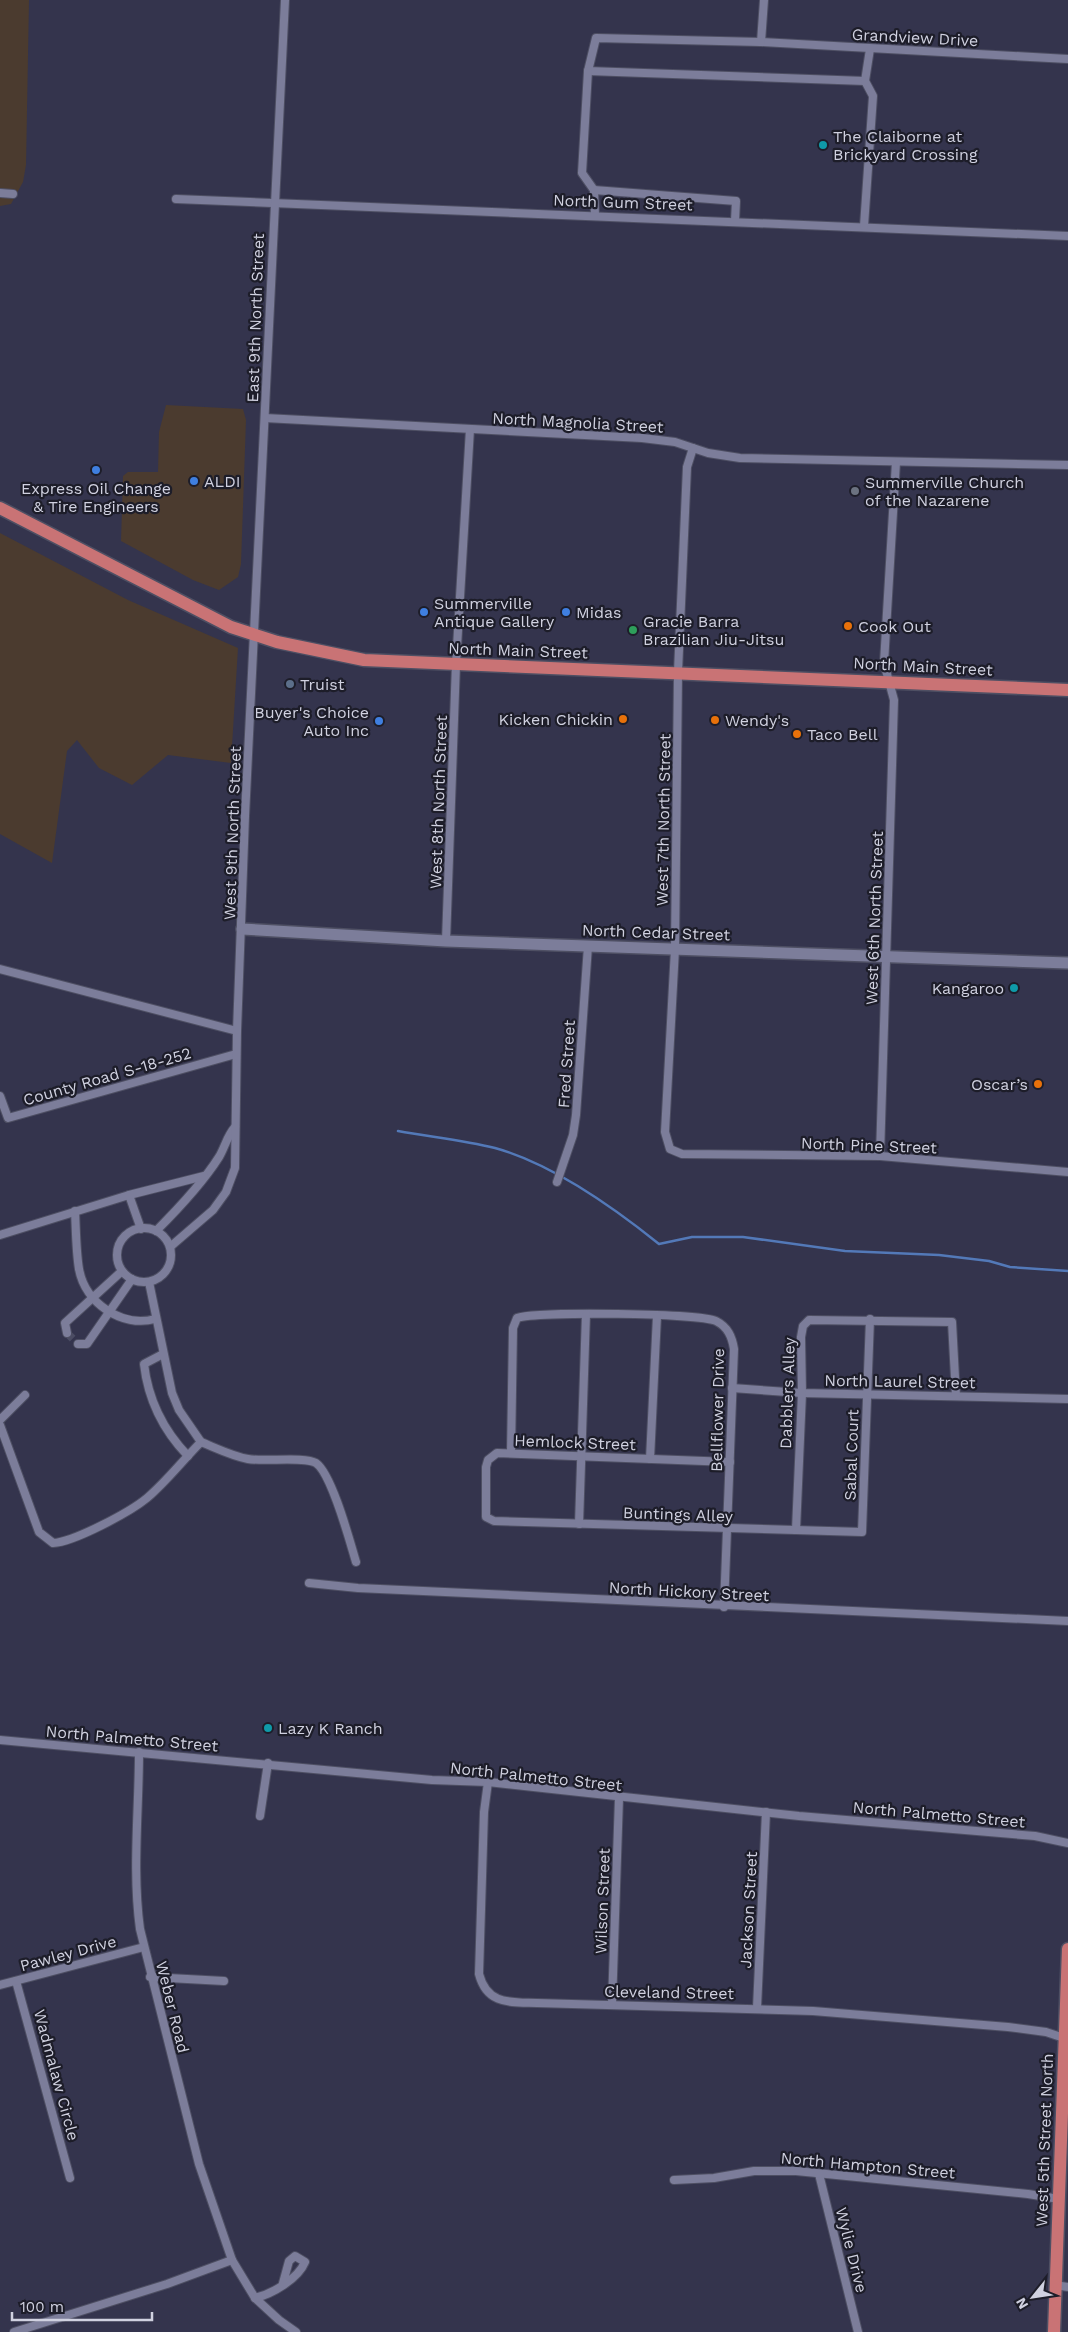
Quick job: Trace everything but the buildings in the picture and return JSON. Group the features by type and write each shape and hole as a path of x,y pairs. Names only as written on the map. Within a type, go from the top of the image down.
{"main road":[{"name":"North Main Street","path":"0,508 210,617 255,636 331,655 364,660 1068,690"},
{"name":"West 5th Street North","path":"1054,2332 1062,2286 1059,2199 1066,2065 1064,2038 1068,1949"}],"street":[{"name":"East 9th North Street","path":"255,636 285,0"},
{"path":"761,42 764,0"},
{"name":"Grandview Drive","path":"588,71 596,38 761,42 1068,59"},
{"path":"864,226 872,96 865,82 870,49"},
{"path":"595,215 594,190 582,173 588,71 865,82"},
{"path":"594,190 736,202 736,221"},
{"path":"0,194 12,194"},
{"name":"North Gum Street","path":"176,199 864,226 1068,236"},
{"name":"North Magnolia Street","path":"264,418 642,438 675,442 708,453 740,458 1068,465"},
{"name":"West 8th North Street","path":"446,941 456,664 470,429"},
{"name":"West 7th North Street","path":"670,1148 665,1132 675,949 678,672 686,467 693,448"},
{"name":"West 6th North Street","path":"880,1156 894,700 884,664 896,462"},
{"name":"West 9th North Street","path":"170,1247 214,1210 226,1192 235,1162 236,1031 255,636"},
{"name":"North Cedar Street","path":"242,929 446,941 1068,964"},
{"name":"Fred Street","path":"556,1182 573,1135 576,1115 588,946"},
{"path":"0,969 236,1031"},
{"name":"County Road S-18-252","path":"0,1096 8,1118 236,1054"},
{"name":"West 9th North Street","path":"220,1157 228,1134 235,1127"},
{"name":"North Pine Street","path":"670,1148 682,1154 880,1156 1068,1172"},
{"path":"156,1231 180,1207 220,1157 235,1162"},
{"path":"0,1235 129,1195 204,1176"},
{"path":"129,1195 141,1228"},
{"path":"75,1211 79,1270 84,1284 93,1296 110,1312 136,1322 155,1319"},
{"path":"141,1228 156,1231 164,1236 170,1247 171,1261 162,1276 149,1282 132,1279 122,1271 117,1254 119,1245 130,1232 141,1228"},
{"path":"67,1333 65,1323 122,1271"},
{"path":"78,1344 87,1344 132,1279"},
{"path":"149,1282 155,1319 172,1393 179,1410 201,1442 248,1459 281,1462 297,1459 317,1464 324,1474 345,1522 356,1562"},
{"name":"Bellflower Drive","path":"511,1453 514,1322 524,1316 536,1314 692,1317 716,1321 731,1333 734,1349 724,1607"},
{"path":"579,1524 586,1314"},
{"path":"650,1459 657,1316"},
{"name":"Dabblers Alley","path":"796,1530 803,1326 809,1320 870,1319 952,1322 956,1396"},
{"name":"Sabal Court","path":"862,1532 870,1319"},
{"path":"163,1354 144,1364 147,1386 151,1400 164,1424 176,1444 188,1456"},
{"name":"North Laurel Street","path":"732,1388 802,1393 1068,1399"},
{"path":"0,1420 25,1395"},
{"path":"0,1425 39,1532 52,1543 62,1543 92,1530 146,1499 201,1442"},
{"name":"Hemlock Street","path":"494,1521 486,1517 486,1467 488,1460 497,1453 730,1462"},
{"name":"Buntings Alley","path":"494,1521 862,1532"},
{"name":"North Hickory Street","path":"309,1583 358,1588 724,1607 1068,1621"},
{"name":"North Palmetto Street","path":"0,1740 268,1763 432,1780 488,1782 619,1798 1035,1836 1068,1843"},
{"name":"Weber Road","path":"139,1752 137,1905 150,1977 199,2164 232,2260 255,2298 279,2320 296,2332"},
{"path":"260,1816 268,1763"},
{"name":"Cleveland Street","path":"488,1782 484,1812 478,1974 484,1989 490,1995 505,2001 832,2012 1008,2027 1046,2032 1064,2038"},
{"name":"Wilson Street","path":"612,2004 619,1798"},
{"name":"Jackson Street","path":"757,2008 766,1812"},
{"name":"Pawley Drive","path":"0,1985 144,1947"},
{"path":"150,1977 224,1981"},
{"name":"Wadmalaw Circle","path":"16,1980 70,2178"},
{"name":"North Hampton Street","path":"674,2180 714,2178 754,2171 796,2171 1028,2194 1059,2199"},
{"name":"Wylie Drive","path":"819,2174 858,2332"},
{"path":"14,2332 167,2284 232,2260"},
{"path":"255,2298 283,2283"}],"shaded area":[{"path":"0,0 29,0 26,165 23,182 11,204 0,206"},
{"path":"166,405 243,409 246,420 241,564 238,577 219,590 193,580 121,541 123,476 128,472 158,472 159,432"},
{"path":"0,533 128,600 238,648 231,763 168,755 132,785 99,768 77,740 67,751 52,863 0,834"}],"waterway":[{"path":"398,1131 495,1148 517,1155 581,1188 659,1244 692,1237 743,1237 845,1251 939,1255 989,1261 1010,1267 1068,1271"}],"tunnel":[{"path":"67,1333 78,1344"}],"place":[{"name":"The Claiborne at Brickyard Crossing","path":"823,145"},
{"name":"Express Oil Change & Tire Engineers","path":"96,470"},
{"name":"ALDI","path":"194,481"},
{"name":"Summerville Church of the Nazarene","path":"855,491"},
{"name":"Summerville Antique Gallery","path":"424,612"},
{"name":"Midas","path":"566,612"},
{"name":"Cook Out","path":"848,626"},
{"name":"Gracie Barra Brazilian Jiu-Jitsu","path":"633,630"},
{"name":"Truist","path":"290,684"},
{"name":"Kicken Chickin","path":"623,719"},
{"name":"Wendy's","path":"715,720"},
{"name":"Buyer's Choice Auto Inc","path":"379,721"},
{"name":"Taco Bell","path":"797,734"},
{"name":"Kangaroo","path":"1014,988"},
{"name":"Oscar’s","path":"1038,1084"},
{"name":"Lazy K Ranch","path":"268,1728"}]}
